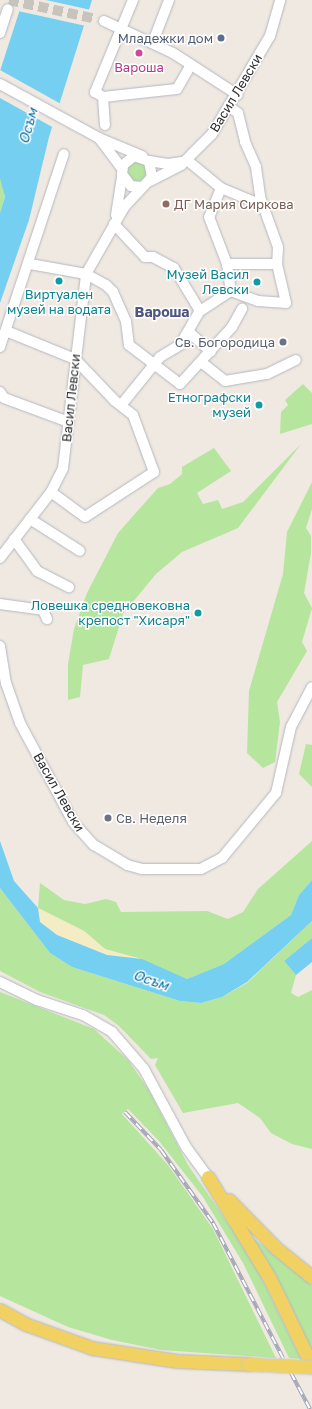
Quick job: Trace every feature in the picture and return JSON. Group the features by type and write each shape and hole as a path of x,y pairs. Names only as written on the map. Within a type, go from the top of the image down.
{"main road":[{"path":"208,1177 261,1234 312,1277"},
{"path":"0,1310 43,1331 92,1348 178,1361 312,1367 260,1261 208,1177"}],"street":[{"path":"133,0 95,92 104,97 177,89 191,65"},
{"name":"Васил Левски","path":"145,184 187,160 212,134 238,95 270,36 280,0"},
{"path":"153,42 171,1"},
{"path":"0,33 8,9"},
{"path":"104,21 121,26 153,42 238,95"},
{"path":"0,84 99,138 123,145 146,159 153,172 114,224"},
{"path":"104,97 105,125"},
{"path":"230,107 238,113 264,206 278,247 277,264 286,302 258,301 231,291"},
{"path":"99,138 116,157 131,186 145,184"},
{"path":"0,347 30,264 64,154"},
{"path":"114,224 122,171 130,158 146,159 168,164 187,160 221,188 264,206"},
{"path":"221,188 209,217 227,264 231,291"},
{"path":"114,224 145,257 153,257 174,268 200,311"},
{"name":"Васил Левски","path":"0,558 51,492 63,468 86,274 114,224"},
{"path":"30,264 86,274 113,292 126,321 129,345 180,384 211,352 242,309"},
{"path":"227,264 277,264"},
{"path":"122,404 155,364 190,332 200,311 231,291"},
{"path":"6,331 75,359 115,401 122,404 133,415 154,472 86,517 51,492"},
{"path":"190,332 211,352"},
{"path":"201,362 225,382 267,374 296,360"},
{"path":"0,392 4,398 69,422"},
{"path":"30,519 80,551"},
{"path":"14,539 37,572 69,587"},
{"path":"0,604 43,610 47,619"},
{"name":"Васил Левски","path":"0,646 2,678 20,723 74,822 94,845 127,865 142,869 201,869 222,858 276,793 291,727 312,687"},
{"path":"0,982 37,1000 83,1016 112,1032 144,1069 186,1147 208,1177"}],"green space":[{"path":"137,162 144,165 147,172 144,179 137,182 130,179 127,172 130,165"},
{"path":"0,178 5,197 0,213"},
{"path":"303,384 312,393 312,424 280,434 281,412 288,405 285,400"},
{"path":"301,444 238,528 182,552 156,574 123,614 109,659 83,665 80,697 68,700 68,664 74,629 87,593 118,533 158,488 170,484 182,474 182,467 214,448 231,471 197,493 203,504 218,500 222,509 243,502"},
{"path":"312,482 312,509 306,528 311,536 311,553 304,593 312,608 302,642 307,651 277,702 280,722 275,762 263,768 247,753 249,691 283,574 287,532"},
{"path":"306,744 312,745 312,787 299,774"},
{"path":"312,841 312,880 299,895 291,915 224,964 187,979 105,949 84,931 38,908 40,883 64,900 85,904 106,899 116,902 121,912 207,911 228,919 243,912 258,889"},
{"path":"0,888 50,953 72,967 180,1001 201,1003 222,997 247,983 312,921 312,938 284,961 296,975 291,993 298,997 312,990 312,1149 292,1144 271,1133 260,1118 238,1103 183,1113 155,1065 158,1058 151,1059 119,1026 104,1015 40,992 0,971"},
{"path":"0,992 94,1029 128,1060 149,1090 188,1165 252,1258 301,1359 289,1358 243,1263 203,1197 159,1141 128,1109 122,1114 168,1165 213,1229 276,1358 161,1350 112,1340 68,1327 0,1296"},
{"path":"252,1237 312,1285 312,1352 285,1294"}],"sand":[{"path":"38,908 84,931 105,949 142,959 125,960 71,944 40,922"}],"water":[{"name":"Осъм","path":"23,0 92,0 49,137 29,220 0,303 0,213 5,197 0,178 0,71"},
{"name":"Осъм","path":"0,841 14,881 38,908 40,922 57,935 107,955 142,959 187,979 224,964 291,915 299,895 312,880 312,921 247,982 222,997 201,1003 180,1001 72,967 50,953 0,888"},
{"path":"312,938 312,962 296,975 284,961"}],"pier":[{"path":"21,0 46,0 91,10 86,26 18,11"},
{"path":"0,70 61,104 54,128 0,98"}],"tunnel":[{"path":"9,0 97,19"}],"railway":[{"path":"125,1112 161,1150 213,1223 283,1358"},
{"path":"291,1373 310,1409"}],"place":[{"name":"Младежки дом","path":"221,38"},
{"name":"Вароша","path":"139,53"},
{"name":"ДГ Мария Сиркова","path":"166,204"},
{"name":"Виртуален музей на водата","path":"59,281"},
{"name":"Музей Васил Левски","path":"257,282"},
{"name":"Св. Богородица","path":"283,342"},
{"name":"Етнографски музей","path":"259,405"},
{"name":"Ловешка средновековна крепост \"Хисаря\"","path":"198,613"},
{"name":"Св. Неделя","path":"108,818"}],"district":[{"name":"Вароша","path":"162,312"}]}
